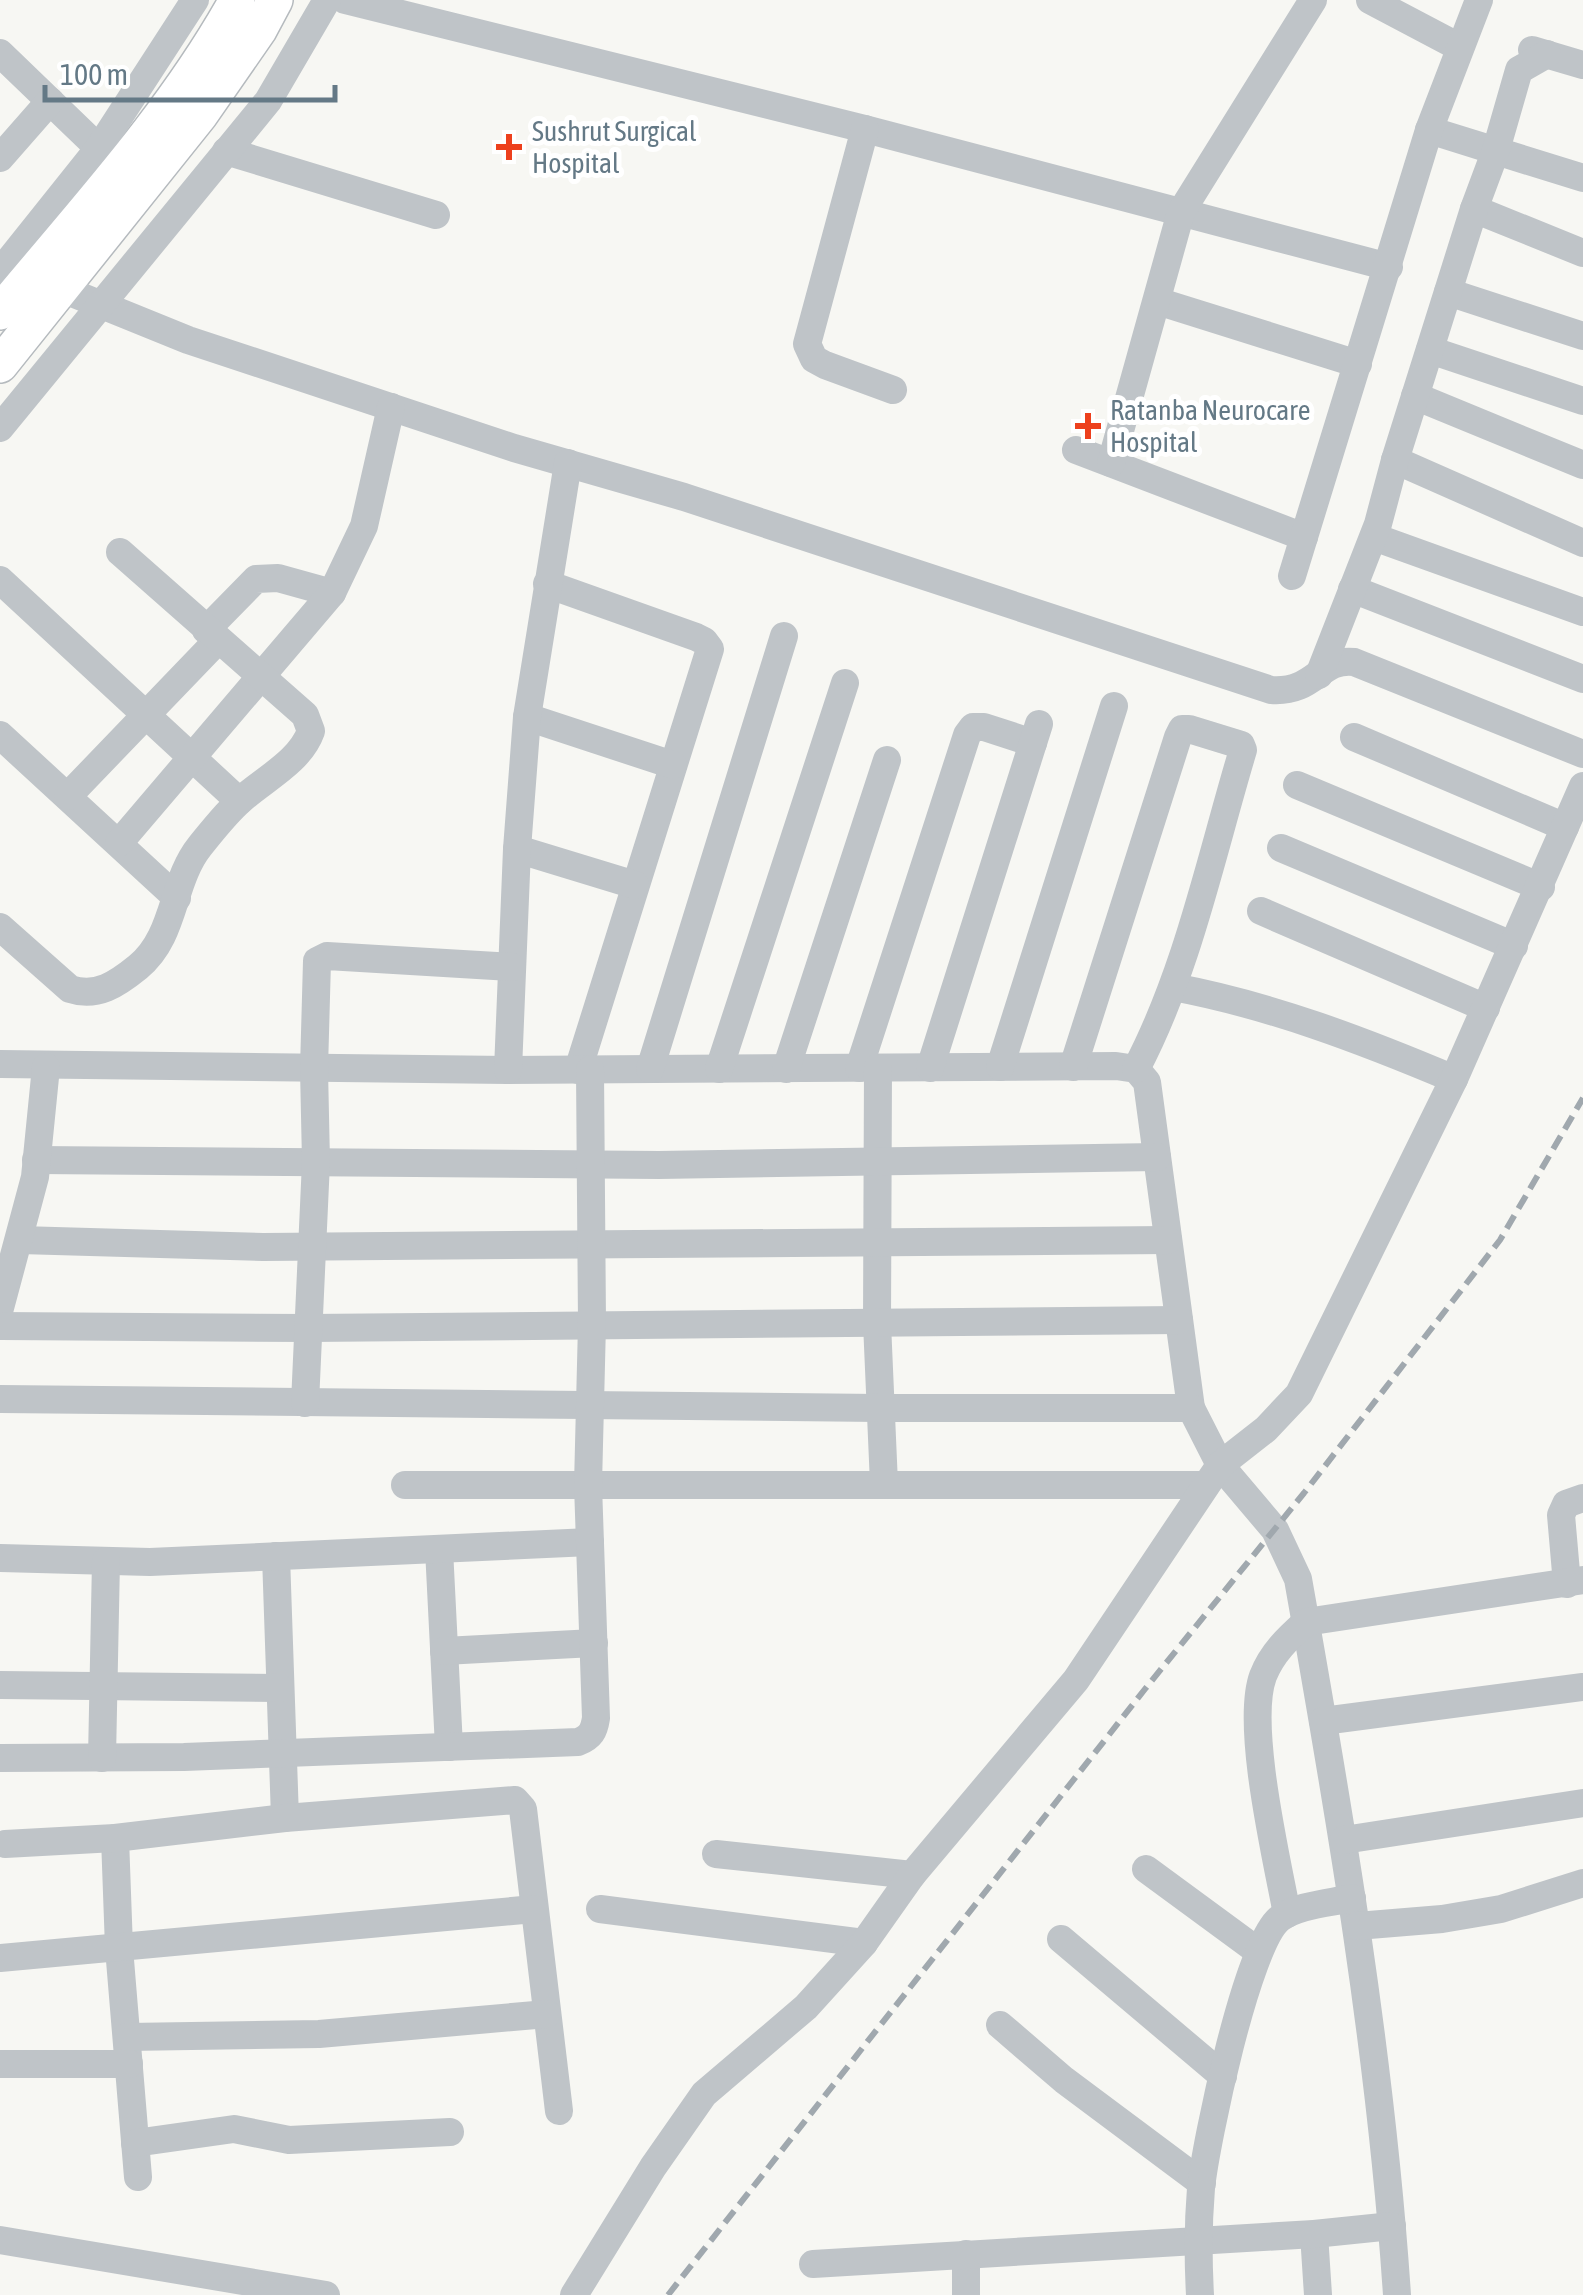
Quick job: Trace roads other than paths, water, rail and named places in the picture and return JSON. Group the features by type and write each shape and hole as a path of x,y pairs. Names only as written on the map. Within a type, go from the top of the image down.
{"main road":[{"path":"0,312 15,274 109,158 170,105 214,43 238,0"},
{"path":"0,364 200,115 276,0"}],"street":[{"path":"0,52 109,158 194,0"},
{"path":"0,428 268,101 327,0"},
{"path":"345,0 865,129 1389,266"},
{"path":"1112,464 1182,212 1313,0"},
{"path":"1370,0 1459,47"},
{"path":"1292,576 1429,130 1479,0"},
{"path":"1319,675 1374,537 1519,70 1539,52 1583,64"},
{"path":"0,158 50,101"},
{"path":"200,115 202,182"},
{"path":"865,129 807,344 814,359 824,365 893,390"},
{"path":"1429,130 1583,178"},
{"path":"226,151 436,215"},
{"path":"1474,209 1583,253"},
{"path":"15,274 188,340 390,407 684,497 1270,690 1297,689 1338,661 1354,662 1583,754"},
{"path":"1448,292 1583,336"},
{"path":"1157,301 1358,364"},
{"path":"1430,350 1583,401"},
{"path":"1415,396 1583,465"},
{"path":"119,843 332,593 364,526 390,407"},
{"path":"1076,450 1304,537"},
{"path":"1395,460 1583,543"},
{"path":"508,1070 527,716 568,464"},
{"path":"1374,537 1583,612"},
{"path":"0,926 70,988 96,993 140,966 154,951 190,859 239,801 303,747 311,731 306,715 120,552"},
{"path":"68,796 147,713 256,580 278,578 332,593"},
{"path":"0,580 239,801"},
{"path":"0,1758 282,1754 578,1742 589,1738 594,1730 588,1485 591,1165 584,1070 635,885 709,646 548,584"},
{"path":"1352,590 1583,679"},
{"path":"650,1070 784,636"},
{"path":"718,1069 845,684"},
{"path":"1000,1067 1114,706"},
{"path":"527,716 674,765"},
{"path":"884,1484 877,1323 879,1163 868,1068 966,736 973,727 1036,733 930,1068"},
{"path":"1073,1066 1178,738 1185,728 1241,745 1244,750 1173,987 1158,1028 1136,1069"},
{"path":"0,735 177,898"},
{"path":"1354,736 1566,827"},
{"path":"786,1068 886,760"},
{"path":"1297,785 1541,887"},
{"path":"574,2295 653,2167 704,2094 806,2007 864,1943 912,1875 1076,1680 1212,1475 1266,1429 1298,1394 1454,1078 1583,786"},
{"path":"1281,848 1514,946"},
{"path":"517,849 635,885"},
{"path":"1260,911 1486,1008"},
{"path":"305,1403 314,1246 316,967 321,956 512,967"},
{"path":"1173,987 1235,1000 1359,1040 1454,1078"},
{"path":"0,1064 508,1070 1073,1066 1136,1069 1148,1082 1190,1408 1212,1475 1275,1530 1298,1580 1357,1926 1392,2226 1396,2295"},
{"path":"0,1308 20,1240 36,1160 46,1067"},
{"path":"36,1160 591,1165 1158,1157"},
{"path":"20,1240 314,1246 1168,1240"},
{"path":"0,1326 309,1328 1179,1320"},
{"path":"0,1399 1190,1408"},
{"path":"405,1485 884,1484 1212,1475"},
{"path":"1287,1914 1264,1777 1259,1710 1262,1678 1279,1647 1306,1622 1575,1582 1561,1516 1566,1504 1583,1498"},
{"path":"0,1558 106,1561 590,1542"},
{"path":"438,1549 449,1747"},
{"path":"276,1556 284,1818"},
{"path":"102,1758 106,1561"},
{"path":"444,1651 594,1642"},
{"path":"0,1685 280,1688"},
{"path":"1323,1721 1583,1687"},
{"path":"5,1844 115,1838 284,1818 515,1800 522,1809 559,2111"},
{"path":"1344,1840 1583,1804"},
{"path":"115,1838 119,1948 138,2177"},
{"path":"716,1854 912,1875"},
{"path":"1146,1869 1260,1952"},
{"path":"1357,1926 1501,1910 1583,1883"},
{"path":"1200,2295 1197,2241 1202,2183 1223,2076 1260,1952 1276,1921 1287,1914 1352,1898"},
{"path":"600,1909 864,1943"},
{"path":"0,1958 534,1910"},
{"path":"1061,1939 1223,2076"},
{"path":"0,2064 547,2014"},
{"path":"1000,2024 1064,2080 1202,2183"},
{"path":"135,2143 234,2129 289,2140 450,2132"},
{"path":"813,2264 1392,2226"},
{"path":"1314,2234 1318,2295"},
{"path":"0,2240 326,2295"},
{"path":"966,2254 966,2295"}],"railway":[{"path":"668,2295 1500,1240 1583,1098"}],"place":[{"name":"Sushrut Surgical Hospital","path":"509,147"},
{"name":"Ratanba Neurocare Hospital","path":"1088,426"}]}
